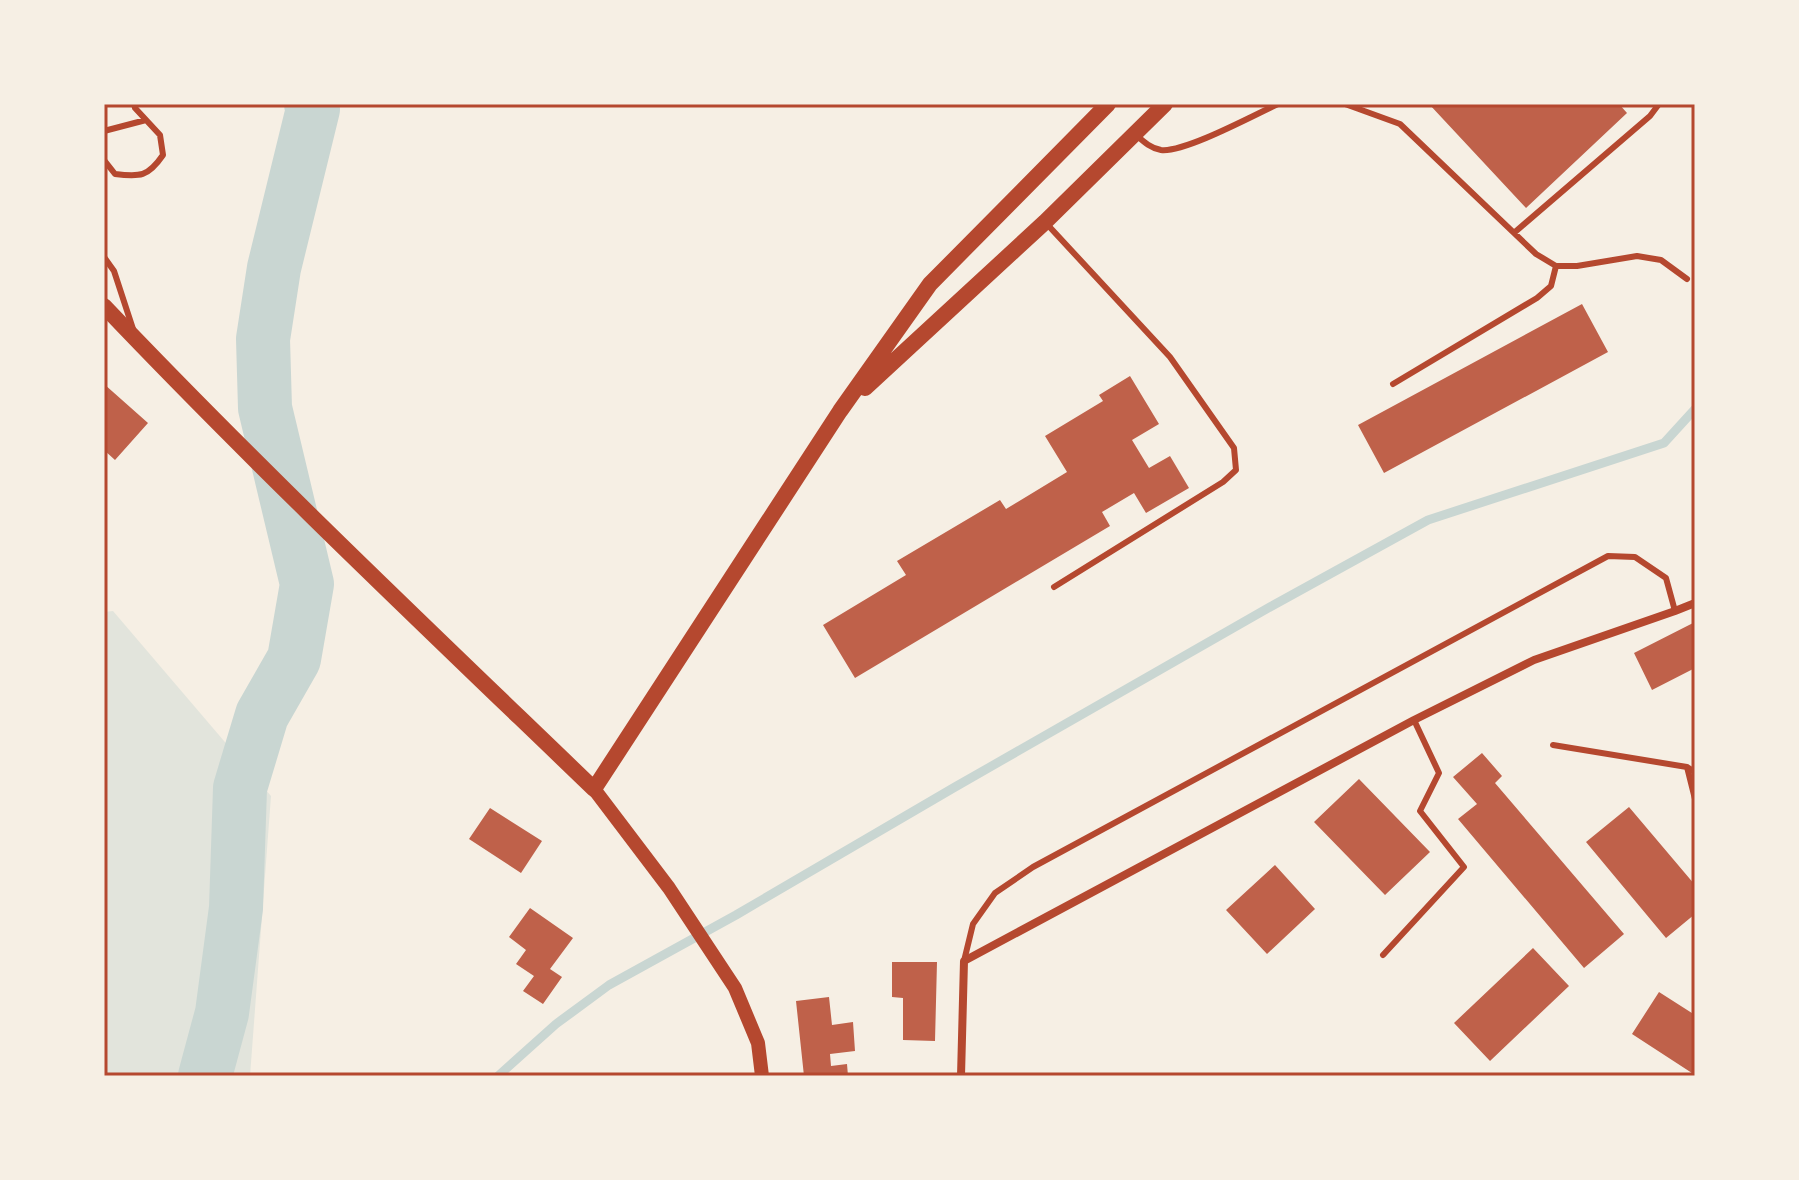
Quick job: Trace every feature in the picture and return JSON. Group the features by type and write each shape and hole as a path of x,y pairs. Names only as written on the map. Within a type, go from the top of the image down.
{"main road":[{"path":"104,306 404,607 594,789 840,411 930,284 1108,104"},
{"path":"840,411 1045,222 1165,104"}],"street":[{"path":"961,1076 964,961 1414,720 1534,660 1695,603"},
{"path":"594,789 669,888 735,988 758,1043 762,1076"}],"lane":[{"path":"104,160 115,174 135,177 153,170 163,155 160,135 134,104"},
{"path":"1135,134 1152,148 1183,148 1278,104"},
{"path":"1345,104 1400,124 1536,254 1556,266 1577,266 1637,256 1661,260 1687,279"},
{"path":"1515,232 1650,116 1659,104"},
{"path":"104,131 146,120"},
{"path":"1045,222 1170,357 1234,448 1236,470 1223,482 1054,587"},
{"path":"104,257 114,271 136,340"},
{"path":"1393,384 1537,298 1551,286 1556,266"},
{"path":"964,961 973,924 995,893 1033,867 1608,556 1635,557 1666,578 1675,611"},
{"path":"1383,955 1464,867 1420,811 1439,773 1414,720"},
{"path":"1553,745 1687,767 1695,772"},
{"path":"1687,767 1695,799"}],"shaded area":[{"path":"113,611 271,796 250,1076 104,1076 104,612"}],"building":[{"path":"1429,104 1619,104 1627,113 1526,208"},
{"path":"1582,304 1608,352 1384,473 1358,425"},
{"path":"1130,376 1159,424 1132,440 1149,468 1170,456 1189,488 1146,513 1134,493 1102,512 1110,526 855,678 823,625 906,575 897,561 1000,500 1006,509 1067,472 1045,436 1103,401 1099,395"},
{"path":"104,384 148,423 115,460 104,450"},
{"path":"1695,622 1695,668 1652,690 1634,653"},
{"path":"1482,753 1502,776 1495,783 1624,934 1584,968 1458,819 1477,804 1453,777"},
{"path":"1359,779 1430,852 1385,895 1314,822"},
{"path":"1629,807 1695,885 1695,914 1666,938 1586,842"},
{"path":"490,808 542,841 521,873 469,839"},
{"path":"1275,865 1315,909 1267,954 1226,910"},
{"path":"530,908 573,938 550,969 562,977 543,1004 523,991 534,976 516,964 526,950 509,937"},
{"path":"1533,948 1569,986 1490,1061 1454,1023"},
{"path":"892,962 937,962 935,1041 903,1040 903,998 892,997"},
{"path":"1659,992 1695,1015 1695,1075 1632,1034"},
{"path":"829,997 832,1025 853,1022 855,1051 830,1054 831,1066 847,1064 848,1076 804,1076 796,1001"}],"waterway":[{"path":"205,1076 222,1013 236,908 240,788 262,715 294,659 307,584 265,408 263,339 274,268 313,109 311,104"},
{"path":"498,1076 556,1024 609,985 1270,607 1428,520 1664,443 1695,409"}]}
